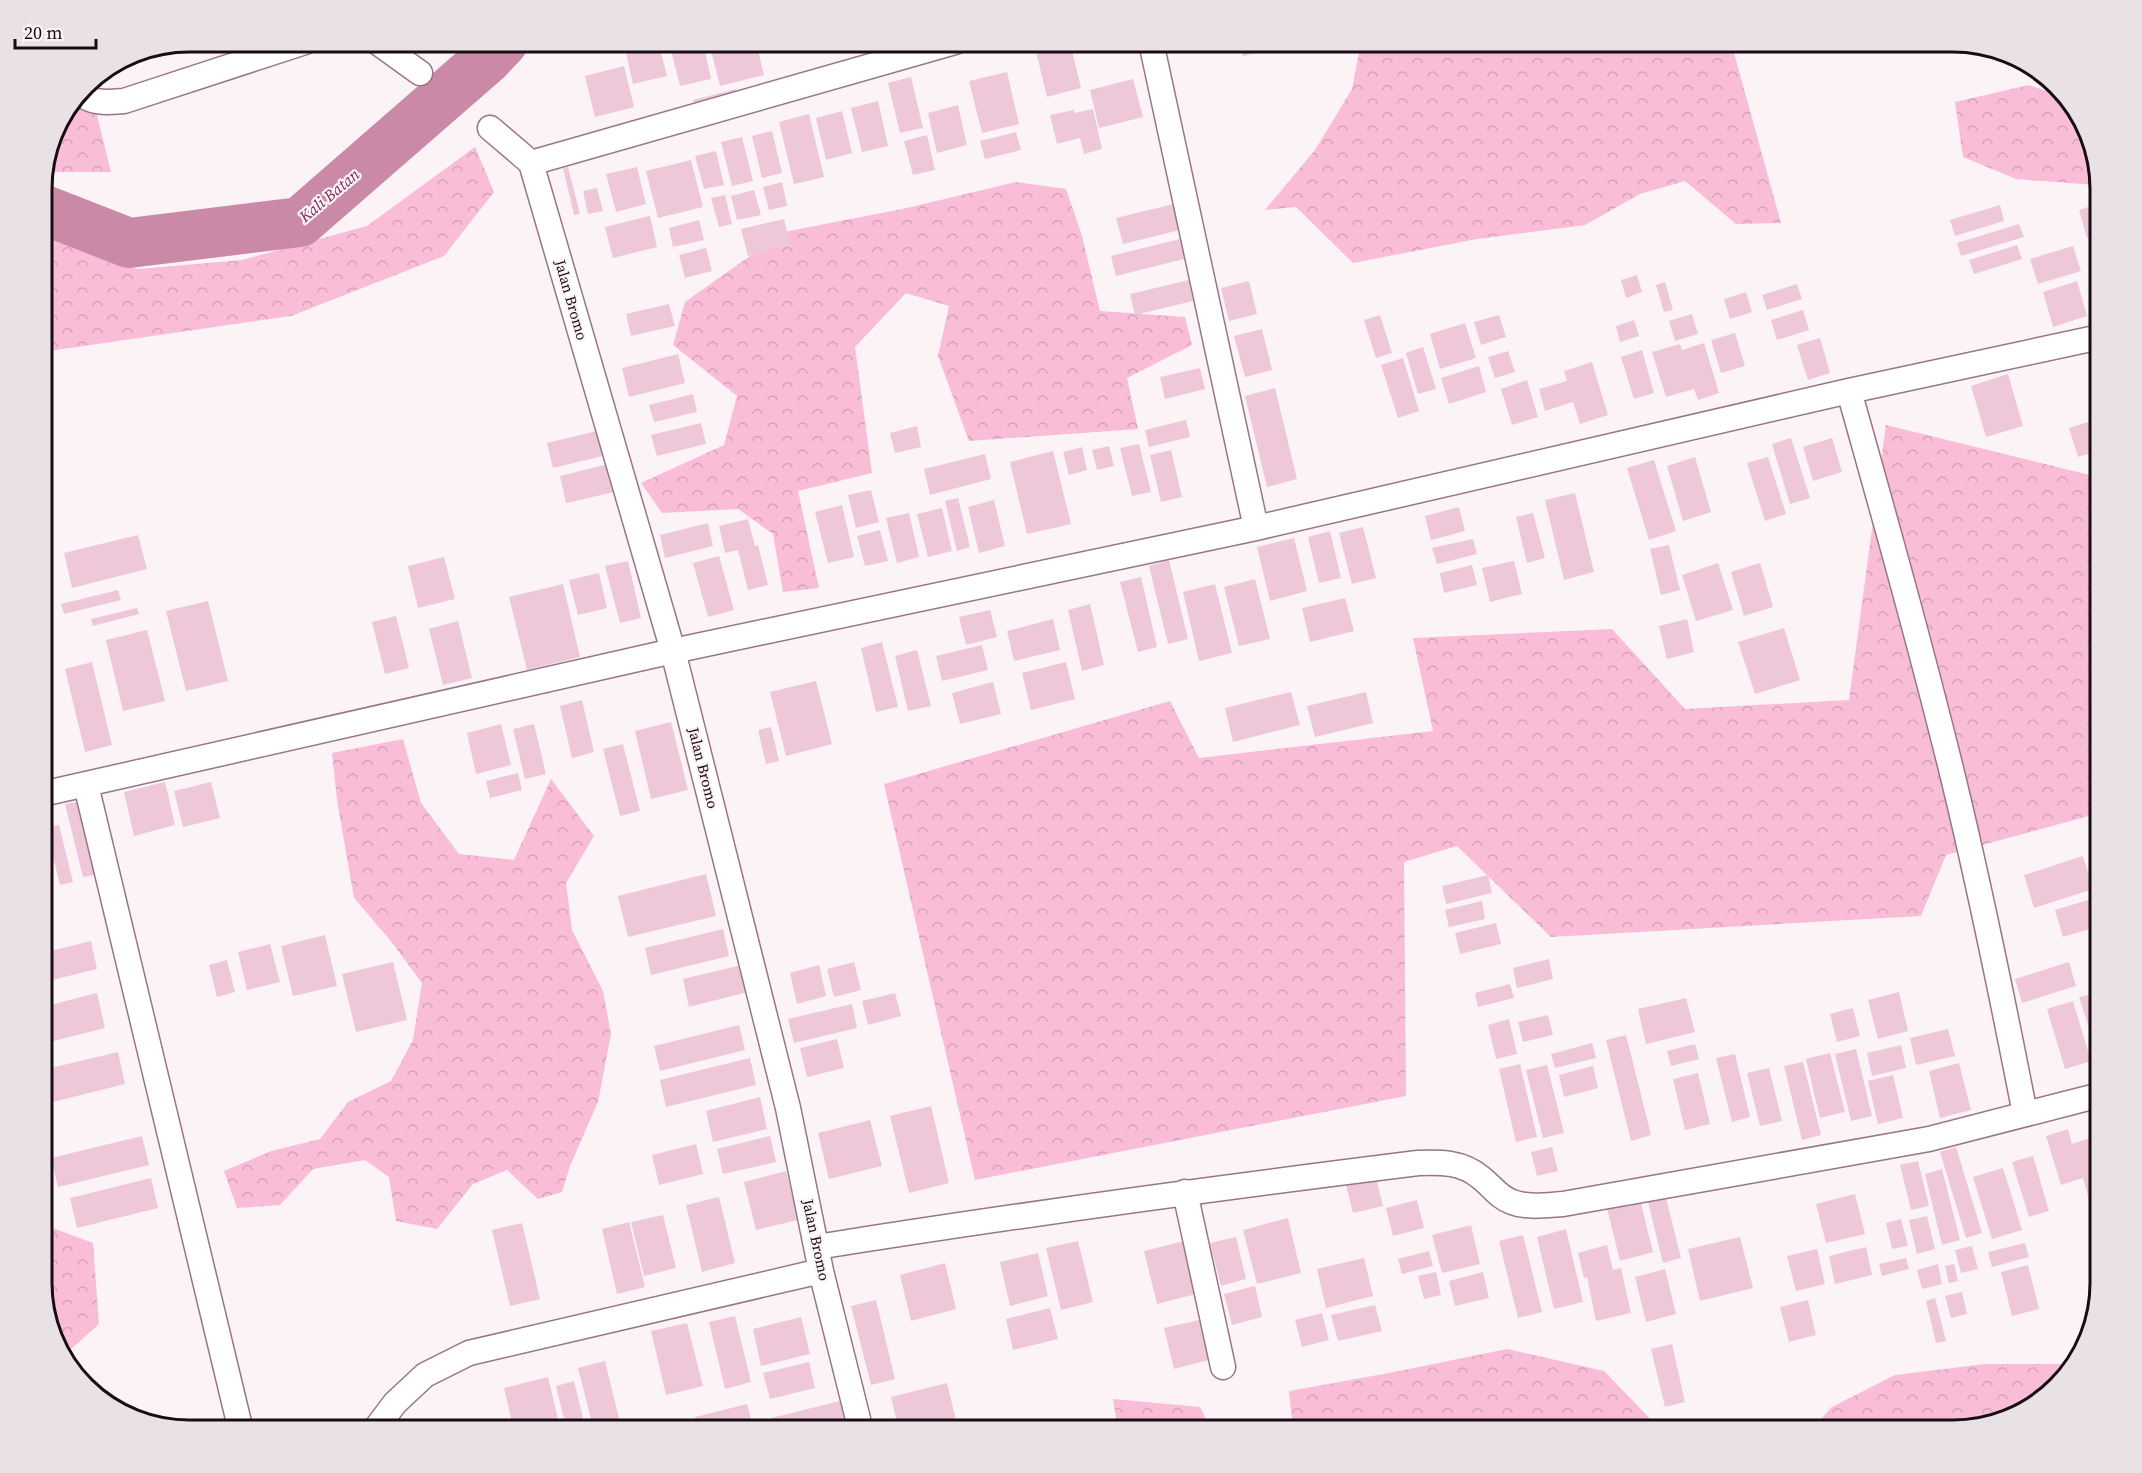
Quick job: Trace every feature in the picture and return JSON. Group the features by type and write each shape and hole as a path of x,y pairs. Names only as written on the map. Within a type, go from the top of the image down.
{"street":[{"path":"88,98 101,103 124,101 274,52"},
{"path":"391,52 420,73"},
{"path":"490,128 531,163 920,52"},
{"path":"1153,52 1256,528"},
{"name":"Jalan Bromo","path":"531,163 673,651 788,1108 821,1271 858,1420"},
{"path":"53,792 673,651 1256,528 1849,391 2090,338"},
{"path":"1849,391 1903,581 1953,779 1996,966 2025,1114"},
{"path":"86,785 238,1420"},
{"path":"817,1247 1000,1218 1418,1162 1443,1162 1464,1167 1480,1177 1499,1197 1515,1204 1563,1204 1929,1139 2090,1098"},
{"path":"1185,1192 1223,1367"},
{"path":"382,1420 395,1403 425,1375 469,1353 821,1271"}],"green space":[{"path":"1359,52 1734,52 1781,223 1736,224 1685,181 1640,194 1585,225 1477,239 1353,263 1296,207 1265,210 1315,150 1352,89"},
{"path":"2029,85 2049,92 2066,113 2082,145 2090,185 2016,179 1963,157 1955,102"},
{"path":"92,94 111,172 54,172 63,137 76,113"},
{"path":"475,147 494,192 444,256 291,316 53,350 53,239 138,269 242,260 367,226"},
{"path":"1016,182 1066,189 1082,236 1100,311 1185,317 1192,345 1127,378 1138,429 969,441 938,356 949,306 906,293 855,347 872,473 798,491 819,588 783,592 773,534 738,509 662,513 641,483 724,445 737,396 673,345 685,302 784,232 907,208"},
{"path":"1886,425 2090,475 2090,816 1946,855 1921,916 1551,937 1457,846 1404,862 1406,1096 975,1180 884,784 1170,701 1199,758 1433,731 1413,638 1612,629 1685,709 1849,700"},
{"path":"403,739 421,803 459,854 514,860 551,779 594,836 566,883 572,930 603,991 611,1034 598,1102 570,1166 562,1192 538,1199 507,1170 473,1184 437,1229 396,1221 389,1177 365,1160 313,1169 280,1205 237,1208 224,1171 271,1151 320,1139 348,1102 391,1081 413,1040 422,983 390,940 354,898 337,800 332,753"},
{"path":"53,1228 93,1243 99,1324 70,1350 55,1310"},
{"path":"1507,1349 1604,1371 1651,1420 1292,1420 1289,1391"},
{"path":"1985,1364 2063,1364 2043,1387 2029,1397 1988,1416 1953,1420 1820,1420 1832,1407 1895,1375"},
{"path":"1113,1399 1200,1407 1206,1420 1116,1420"}],"building":[{"path":"661,52 667,76 633,84 626,53"},
{"path":"672,52 705,52 711,79 680,86"},
{"path":"712,52 758,52 764,75 720,86"},
{"path":"1036,52 1072,52 1081,88 1047,97"},
{"path":"1242,52 1260,52 1243,56"},
{"path":"624,66 634,107 595,117 585,76"},
{"path":"1007,72 1019,124 982,133 969,81"},
{"path":"911,77 923,128 900,133 888,83"},
{"path":"1133,79 1143,117 1099,128 1090,90"},
{"path":"736,89 738,97 695,108 693,100"},
{"path":"878,101 888,146 862,152 851,108"},
{"path":"958,105 967,145 937,153 928,113"},
{"path":"1093,109 1102,149 1084,154 1080,138 1057,144 1050,115"},
{"path":"842,111 852,153 826,160 816,118"},
{"path":"809,114 824,177 794,184 779,122"},
{"path":"772,131 782,173 762,178 752,136"},
{"path":"1016,132 1021,150 985,159 980,141"},
{"path":"927,135 935,170 913,175 904,141"},
{"path":"742,137 753,181 732,186 721,142"},
{"path":"716,151 724,185 704,189 695,156"},
{"path":"691,160 703,207 658,218 646,171"},
{"path":"568,167 580,214 574,215 563,168"},
{"path":"637,167 646,204 616,212 606,174"},
{"path":"782,182 787,206 769,210 763,187"},
{"path":"597,188 603,211 588,214 583,191"},
{"path":"754,190 761,215 737,220 731,196"},
{"path":"725,195 732,224 719,227 711,198"},
{"path":"1178,203 1184,229 1123,244 1116,218"},
{"path":"2000,205 2004,221 1955,236 1950,220"},
{"path":"2090,206 2090,237 2087,238 2079,210"},
{"path":"650,216 657,247 613,258 605,227"},
{"path":"784,219 790,245 748,256 741,229"},
{"path":"699,220 704,240 673,247 669,228"},
{"path":"2019,224 2024,237 1961,256 1957,243"},
{"path":"1184,238 1188,258 1116,276 1111,256"},
{"path":"2017,245 2022,259 1974,274 1969,260"},
{"path":"2073,246 2081,271 2038,284 2030,259"},
{"path":"706,248 712,271 685,278 679,255"},
{"path":"1637,275 1642,292 1626,298 1621,280"},
{"path":"1189,280 1193,301 1135,315 1130,294"},
{"path":"1249,281 1257,314 1229,321 1221,288"},
{"path":"2077,281 2087,316 2053,327 2043,292"},
{"path":"1665,282 1673,310 1664,312 1656,285"},
{"path":"1797,284 1802,299 1767,310 1762,295"},
{"path":"1746,292 1752,312 1730,319 1724,299"},
{"path":"669,304 675,326 631,336 626,314"},
{"path":"1803,310 1809,330 1777,340 1771,320"},
{"path":"1692,314 1698,334 1675,341 1669,321"},
{"path":"1380,315 1392,353 1376,358 1364,320"},
{"path":"1499,315 1506,337 1481,345 1474,322"},
{"path":"1634,320 1639,336 1620,342 1616,326"},
{"path":"1465,323 1476,358 1440,369 1430,334"},
{"path":"1262,329 1272,370 1245,377 1234,336"},
{"path":"1735,333 1745,366 1721,373 1711,340"},
{"path":"1820,338 1830,373 1808,380 1797,345"},
{"path":"1704,343 1719,393 1698,400 1694,389 1666,397 1652,352 1680,344 1682,350"},
{"path":"1423,347 1436,389 1418,394 1406,353"},
{"path":"1642,350 1654,393 1634,399 1621,357"},
{"path":"1508,351 1515,372 1495,378 1488,357"},
{"path":"678,354 685,383 629,397 622,368"},
{"path":"1403,358 1419,411 1398,418 1381,365"},
{"path":"1592,362 1608,415 1580,424 1573,402 1545,411 1539,389 1567,381 1564,371"},
{"path":"1479,366 1486,392 1449,404 1441,378"},
{"path":"1200,368 1205,389 1165,399 1160,377"},
{"path":"2008,374 2023,426 1986,437 1971,386"},
{"path":"1527,380 1538,417 1512,425 1501,389"},
{"path":"1275,388 1297,479 1267,487 1245,396"},
{"path":"693,394 697,412 654,422 649,405"},
{"path":"1186,420 1190,437 1149,447 1145,430"},
{"path":"2090,421 2090,453 2078,457 2069,428"},
{"path":"701,423 706,444 657,456 651,435"},
{"path":"917,426 921,447 895,453 890,433"},
{"path":"601,430 607,455 553,468 547,443"},
{"path":"1791,438 1810,498 1790,504 1772,444"},
{"path":"1832,438 1842,472 1813,481 1803,447"},
{"path":"1139,444 1151,492 1132,496 1120,448"},
{"path":"1109,446 1114,466 1097,470 1092,450"},
{"path":"1082,447 1087,470 1069,475 1063,452"},
{"path":"1171,450 1182,497 1161,502 1150,455"},
{"path":"1053,451 1071,524 1027,534 1010,462"},
{"path":"985,454 991,479 930,495 924,469"},
{"path":"1695,457 1711,512 1683,521 1667,466"},
{"path":"1768,457 1786,514 1765,521 1747,463"},
{"path":"1654,460 1676,531 1649,540 1627,468"},
{"path":"612,463 619,491 566,503 560,476"},
{"path":"871,490 879,522 856,528 848,495"},
{"path":"1575,493 1594,572 1564,580 1545,500"},
{"path":"958,498 970,547 957,551 945,501"},
{"path":"994,500 1005,546 979,553 968,507"},
{"path":"842,505 854,557 828,563 815,512"},
{"path":"1459,507 1465,531 1431,540 1425,516"},
{"path":"942,508 952,551 928,557 917,514"},
{"path":"909,513 919,557 897,563 886,518"},
{"path":"1533,513 1545,558 1527,563 1516,517"},
{"path":"748,519 755,546 758,545 768,585 748,590 738,550 725,553 719,526"},
{"path":"708,523 713,546 665,558 660,535"},
{"path":"1363,527 1376,578 1352,584 1339,533"},
{"path":"880,530 888,561 865,566 857,536"},
{"path":"1330,531 1341,578 1319,583 1308,537"},
{"path":"138,535 147,569 72,588 64,553"},
{"path":"1294,538 1307,591 1270,601 1257,547"},
{"path":"1473,539 1477,554 1437,564 1432,548"},
{"path":"1669,545 1680,590 1661,595 1650,549"},
{"path":"719,556 734,610 708,617 693,563"},
{"path":"444,557 455,599 418,608 408,566"},
{"path":"1169,560 1188,639 1168,644 1149,566"},
{"path":"628,561 641,618 620,623 605,566"},
{"path":"1514,561 1522,594 1490,602 1482,568"},
{"path":"1718,563 1733,610 1696,621 1682,575"},
{"path":"1760,563 1773,607 1744,616 1731,572"},
{"path":"1472,565 1477,585 1444,593 1440,573"},
{"path":"599,573 607,608 578,615 569,580"},
{"path":"1141,577 1157,647 1138,652 1120,582"},
{"path":"1255,579 1270,639 1239,646 1224,587"},
{"path":"563,584 580,657 527,670 509,597"},
{"path":"1215,584 1232,653 1199,661 1183,592"},
{"path":"118,590 121,600 64,614 61,604"},
{"path":"1345,598 1354,631 1310,642 1302,608"},
{"path":"208,601 228,681 186,691 166,611"},
{"path":"1090,604 1104,665 1082,671 1068,610"},
{"path":"137,608 139,614 93,626 91,619"},
{"path":"990,610 997,637 966,645 959,617"},
{"path":"396,616 409,668 385,674 372,622"},
{"path":"1053,619 1060,650 1014,661 1007,631"},
{"path":"1687,619 1694,652 1667,659 1659,626"},
{"path":"458,621 472,678 443,685 429,629"},
{"path":"1784,628 1800,680 1755,694 1738,642"},
{"path":"147,630 165,701 123,711 106,640"},
{"path":"882,642 898,707 876,712 861,648"},
{"path":"982,645 988,670 942,681 936,656"},
{"path":"917,650 931,706 908,711 895,656"},
{"path":"92,662 112,745 85,752 65,669"},
{"path":"1066,662 1075,699 1031,710 1022,673"},
{"path":"816,681 832,744 786,756 770,692"},
{"path":"993,682 1001,714 960,724 952,693"},
{"path":"1291,692 1300,725 1233,742 1225,708"},
{"path":"1366,692 1373,723 1315,737 1307,706"},
{"path":"582,700 594,752 572,758 560,706"},
{"path":"671,722 688,790 651,799 635,731"},
{"path":"501,724 511,765 476,774 467,733"},
{"path":"534,724 546,774 525,779 513,729"},
{"path":"771,727 779,761 766,764 758,730"},
{"path":"623,744 640,811 620,816 603,749"},
{"path":"518,773 522,790 490,798 486,781"},
{"path":"165,782 175,825 134,836 124,792"},
{"path":"211,782 220,818 183,827 174,791"},
{"path":"81,801 99,874 83,877 65,804"},
{"path":"59,825 73,882 60,885 53,856 53,826"},
{"path":"2083,856 2090,879 2090,890 2034,908 2024,875"},
{"path":"706,874 716,916 628,937 618,896"},
{"path":"1488,875 1492,893 1446,904 1442,886"},
{"path":"2090,899 2090,929 2063,937 2055,910"},
{"path":"1482,901 1485,919 1449,927 1445,910"},
{"path":"1496,923 1501,944 1460,954 1455,933"},
{"path":"723,929 729,956 651,975 645,948"},
{"path":"325,935 337,986 293,996 281,946"},
{"path":"91,941 97,969 53,980 53,950"},
{"path":"270,944 280,982 247,990 238,952"},
{"path":"1549,959 1553,979 1517,988 1513,968"},
{"path":"227,960 235,992 217,997 209,965"},
{"path":"393,962 407,1020 356,1032 342,974"},
{"path":"854,962 861,990 834,997 827,969"},
{"path":"2069,962 2076,986 2022,1003 2015,979"},
{"path":"742,965 748,992 689,1007 683,979"},
{"path":"819,965 826,996 797,1004 790,973"},
{"path":"1510,984 1514,998 1478,1007 1475,993"},
{"path":"1899,992 1908,1031 1878,1039 1868,1000"},
{"path":"97,993 105,1028 53,1041 53,1004"},
{"path":"895,993 901,1016 868,1025 862,1001"},
{"path":"2090,994 2090,1031 2079,997"},
{"path":"1686,998 1695,1032 1646,1044 1638,1009"},
{"path":"2073,1001 2090,1061 2065,1069 2047,1009"},
{"path":"852,1004 857,1028 794,1043 788,1019"},
{"path":"1853,1008 1860,1036 1837,1042 1830,1014"},
{"path":"1548,1015 1553,1035 1523,1042 1518,1022"},
{"path":"1509,1019 1517,1054 1496,1059 1488,1025"},
{"path":"739,1025 745,1050 660,1071 654,1046"},
{"path":"1948,1029 1955,1056 1916,1065 1910,1038"},
{"path":"1626,1035 1651,1135 1631,1141 1606,1040"},
{"path":"837,1039 844,1068 807,1077 800,1048"},
{"path":"1592,1043 1596,1058 1555,1068 1551,1054"},
{"path":"1695,1044 1699,1059 1671,1066 1667,1051"},
{"path":"1901,1045 1906,1068 1872,1076 1867,1053"},
{"path":"1856,1049 1872,1116 1851,1121 1835,1054"},
{"path":"118,1052 125,1084 53,1102 53,1067"},
{"path":"1830,1053 1845,1112 1820,1118 1806,1059"},
{"path":"1735,1054 1750,1117 1732,1122 1716,1058"},
{"path":"750,1058 756,1085 666,1107 660,1080"},
{"path":"1803,1062 1821,1135 1802,1140 1784,1066"},
{"path":"1959,1063 1971,1110 1940,1118 1929,1071"},
{"path":"1520,1064 1537,1137 1516,1142 1499,1069"},
{"path":"1547,1065 1564,1133 1543,1138 1526,1070"},
{"path":"1593,1066 1598,1088 1564,1097 1559,1075"},
{"path":"1769,1068 1782,1121 1760,1126 1747,1073"},
{"path":"1698,1073 1710,1124 1685,1130 1673,1079"},
{"path":"1893,1075 1903,1118 1878,1124 1868,1081"},
{"path":"760,1097 767,1129 713,1142 706,1111"},
{"path":"931,1106 949,1183 909,1193 890,1116"},
{"path":"870,1120 882,1166 829,1179 818,1133"},
{"path":"2068,1129 2072,1144 2090,1138 2090,1203 2083,1178 2061,1185 2046,1136"},
{"path":"142,1136 149,1165 58,1187 53,1158"},
{"path":"770,1136 776,1162 723,1174 717,1149"},
{"path":"696,1144 703,1174 659,1185 652,1155"},
{"path":"1552,1147 1558,1171 1537,1176 1531,1152"},
{"path":"1956,1147 1982,1233 1966,1238 1940,1152"},
{"path":"2033,1156 2049,1211 2029,1217 2012,1162"},
{"path":"1918,1161 1929,1206 1911,1210 1900,1165"},
{"path":"2003,1168 2022,1230 1992,1239 1973,1177"},
{"path":"1942,1169 1960,1240 1942,1245 1925,1174"},
{"path":"786,1171 798,1220 756,1230 744,1182"},
{"path":"1375,1174 1383,1206 1353,1213 1345,1181"},
{"path":"151,1178 158,1208 77,1228 70,1198"},
{"path":"1663,1186 1681,1258 1663,1263 1645,1190"},
{"path":"1637,1188 1653,1252 1620,1261 1604,1196"},
{"path":"1855,1194 1865,1234 1826,1243 1816,1204"},
{"path":"719,1197 735,1263 702,1272 686,1205"},
{"path":"1417,1200 1424,1228 1393,1236 1386,1208"},
{"path":"663,1215 676,1268 644,1276 631,1222"},
{"path":"1927,1216 1935,1249 1917,1254 1909,1220"},
{"path":"1288,1218 1301,1273 1257,1284 1243,1230"},
{"path":"1901,1219 1908,1246 1892,1249 1886,1223"},
{"path":"629,1222 645,1287 617,1294 602,1229"},
{"path":"522,1223 540,1299 510,1306 492,1230"},
{"path":"1471,1225 1480,1264 1442,1273 1432,1235"},
{"path":"1566,1229 1583,1302 1554,1309 1537,1237"},
{"path":"1523,1235 1542,1312 1518,1318 1499,1241"},
{"path":"1236,1237 1246,1279 1221,1286 1210,1243"},
{"path":"1740,1237 1753,1288 1700,1301 1688,1249"},
{"path":"1188,1240 1200,1293 1157,1304 1144,1251"},
{"path":"1078,1241 1093,1302 1061,1310 1046,1248"},
{"path":"2025,1243 2029,1257 1992,1267 1988,1252"},
{"path":"1607,1245 1613,1270 1621,1268 1631,1313 1596,1321 1587,1277 1584,1278 1578,1253"},
{"path":"1972,1246 1978,1269 1961,1273 1955,1250"},
{"path":"1866,1247 1872,1275 1835,1284 1829,1256"},
{"path":"1817,1249 1825,1284 1796,1291 1787,1256"},
{"path":"1429,1251 1433,1266 1402,1274 1398,1259"},
{"path":"1038,1253 1048,1296 1010,1306 1000,1262"},
{"path":"1364,1258 1373,1296 1326,1308 1317,1269"},
{"path":"1906,1258 1909,1269 1882,1276 1879,1264"},
{"path":"945,1263 956,1309 911,1321 900,1275"},
{"path":"1938,1264 1942,1284 1922,1289 1917,1270"},
{"path":"1954,1264 1958,1281 1949,1283 1945,1266"},
{"path":"2028,1265 2039,1309 2012,1316 2001,1272"},
{"path":"1665,1269 1676,1314 1646,1322 1635,1277"},
{"path":"1436,1272 1441,1295 1424,1299 1418,1276"},
{"path":"1483,1272 1489,1298 1455,1306 1449,1281"},
{"path":"1255,1286 1262,1317 1232,1325 1224,1294"},
{"path":"1962,1292 1967,1314 1951,1318 1945,1296"},
{"path":"1935,1298 1946,1341 1936,1343 1926,1301"},
{"path":"876,1300 895,1379 871,1385 851,1306"},
{"path":"1808,1300 1816,1335 1789,1342 1780,1307"},
{"path":"1375,1305 1382,1331 1338,1341 1331,1315"},
{"path":"1050,1308 1058,1339 1013,1350 1006,1319"},
{"path":"1322,1313 1329,1340 1302,1347 1295,1320"},
{"path":"735,1316 751,1382 725,1389 709,1322"},
{"path":"801,1317 810,1354 761,1366 753,1329"},
{"path":"1199,1320 1209,1360 1174,1369 1164,1328"},
{"path":"687,1323 703,1386 666,1395 651,1331"},
{"path":"1672,1344 1685,1402 1665,1407 1651,1349"},
{"path":"605,1361 619,1420 591,1420 578,1368"},
{"path":"809,1362 815,1388 770,1399 763,1373"},
{"path":"548,1377 558,1420 511,1420 504,1388"},
{"path":"574,1381 583,1420 564,1420 556,1386"},
{"path":"947,1383 956,1420 896,1420 891,1397"},
{"path":"840,1401 844,1420 772,1420 771,1418"},
{"path":"747,1404 751,1420 696,1420 695,1417"}],"waterway":[{"name":"Kali Batan","path":"53,213 129,243 300,222 494,52"}]}
